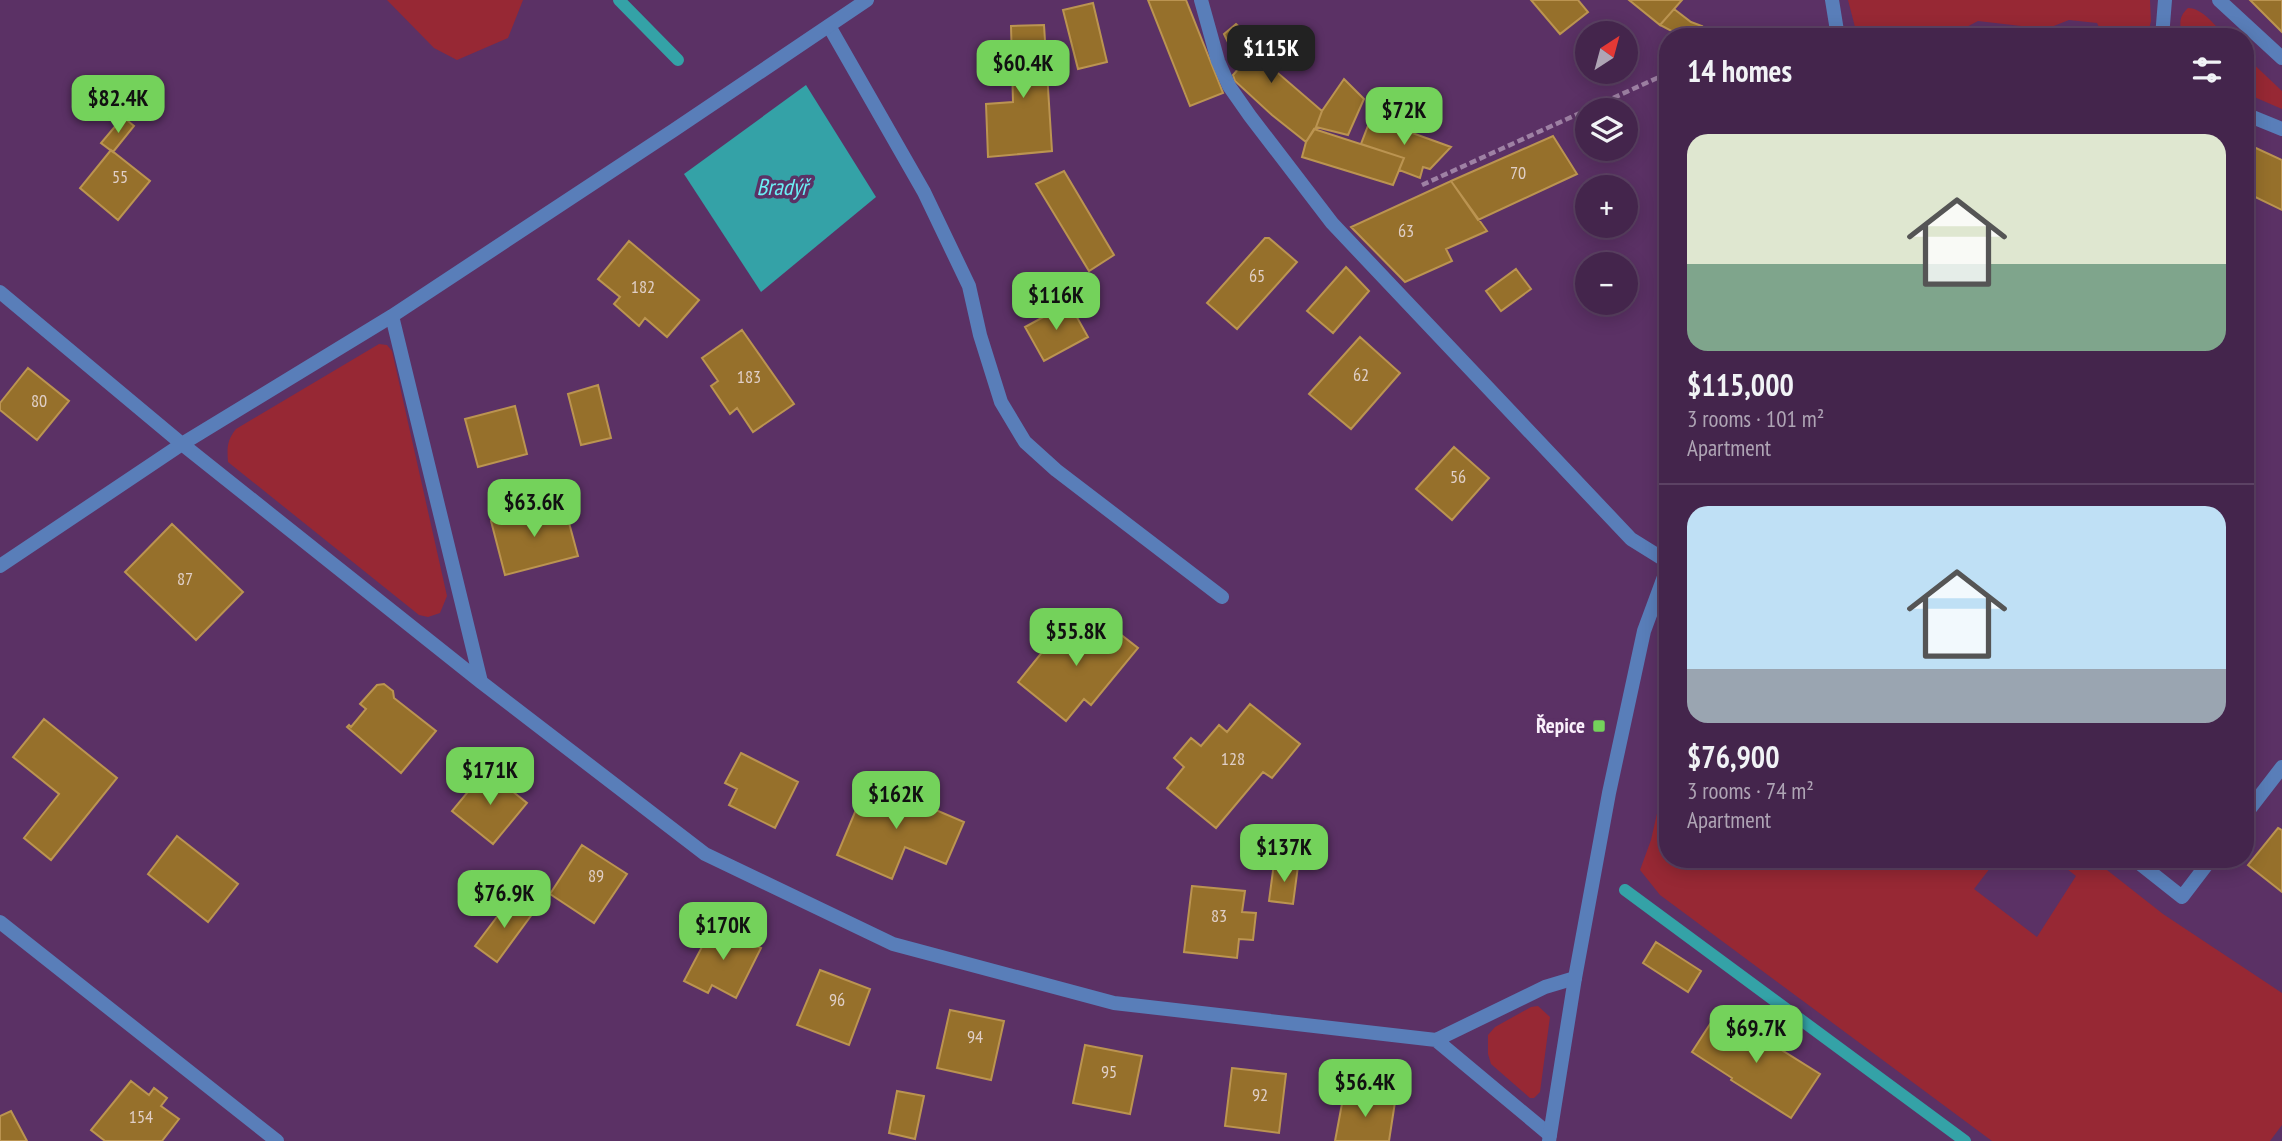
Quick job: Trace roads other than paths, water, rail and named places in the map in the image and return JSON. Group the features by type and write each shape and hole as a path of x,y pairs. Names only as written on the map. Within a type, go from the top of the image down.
{"street":[{"path":"0,566 182,443 392,316 867,0"},
{"path":"1201,0 1218,61 1229,86 1332,223 1631,539 1659,558"},
{"path":"1832,0 1837,28"},
{"path":"2163,28 2165,0"},
{"path":"2219,0 2249,28"},
{"path":"829,26 924,192 969,286 980,335 1001,402 1025,442 1056,470 1222,597"},
{"path":"2254,32 2282,58"},
{"path":"2254,118 2282,129"},
{"path":"0,292 182,443 481,682 705,855 893,944 1114,1003 1436,1040 1545,987 1575,978"},
{"path":"392,316 481,682"},
{"path":"1549,1138 1609,793 1644,631 1659,589"},
{"path":"2254,803 2282,767"},
{"path":"2145,868 2182,897 2204,868"},
{"path":"0,922 277,1141"},
{"path":"1436,1040 1549,1138"}],"water":[{"name":"Bradýř","path":"806,85 876,197 761,292 684,174"}],"waterway":[{"path":"619,0 678,60"},
{"path":"1625,890 1965,1141"}],"place":[{"name":"Řepice","path":"1599,726"}]}
